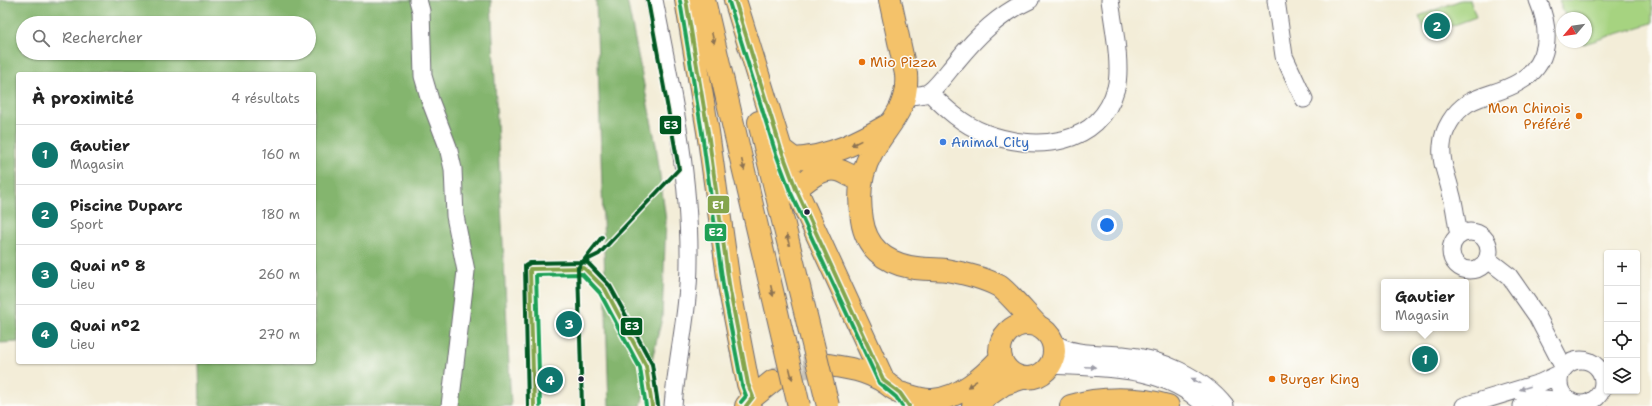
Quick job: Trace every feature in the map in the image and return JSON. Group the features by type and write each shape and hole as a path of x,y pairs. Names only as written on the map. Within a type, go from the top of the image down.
{"main road":[{"path":"686,0 708,132 730,291 748,384 749,402"},
{"path":"704,0 799,406"},
{"path":"729,0 828,406"},
{"path":"735,0 781,149 796,188 898,393"},
{"path":"890,0 906,74 907,86 900,110 871,154 861,180 860,207 864,231 870,244 881,256 889,261 910,267 946,270 981,279 999,287 1037,325 1047,332 1053,342 1054,354 1051,365 1043,373 1033,378 1022,378 1004,384 973,406"},
{"path":"781,149 794,159 811,158 854,144 890,124"},
{"path":"796,188 816,174 828,169 840,171 861,180"},
{"path":"981,279 996,295 1004,307 1006,334"},
{"path":"1022,378 1013,374 1005,367 1001,358 1001,342 1012,328 1028,324 1037,325"},
{"path":"829,364 858,369 898,393 918,399 933,400 952,396 989,371 1001,358"},
{"path":"749,402 773,381"},
{"path":"1072,406 1098,400 1130,400 1168,406"}],"street":[{"path":"418,0 422,11 423,76 430,100 448,147 453,169 455,216 466,271 450,406"},
{"path":"654,0 685,171 689,262 684,328 675,373 673,406"},
{"path":"905,97 929,92 973,40 985,29 999,17 1030,0"},
{"path":"929,92 952,113 967,124 985,133 1007,139 1036,143 1050,143 1067,139 1082,133 1097,122 1109,107 1116,88 1118,77 1110,0"},
{"path":"1276,0 1284,56 1304,99"},
{"path":"1466,233 1442,165 1442,145 1445,131 1452,117 1468,103 1518,83 1535,68 1542,59 1546,44 1546,25 1538,0"},
{"path":"1474,270 1484,264 1487,259 1489,248 1488,243 1482,236 1466,233 1451,245 1452,258 1460,268 1486,272 1515,287"},
{"path":"1487,259 1508,276 1540,321 1579,360"},
{"path":"1540,321 1562,371 1559,381 1560,390 1571,402"},
{"path":"1053,342 1062,348 1072,351 1126,355 1156,362 1201,384 1225,406"},
{"path":"1464,406 1540,383 1562,371 1573,361 1587,361 1594,364 1603,376 1602,389 1596,403 1583,404 1545,399 1522,406"},
{"path":"1051,365 1120,369 1155,376 1184,389 1205,406"},
{"path":"663,406 675,373"}],"green space":[{"path":"0,0 491,0 511,406 200,406 199,364 316,364 316,72 16,72 16,342 0,343"},
{"path":"596,0 627,0 656,145 666,221 662,318 641,406 609,406"},
{"path":"1461,0 1470,0 1476,17 1427,35 1419,16"},
{"path":"1559,0 1652,0 1652,23 1592,42 1592,12 1564,12"}],"tunnel":[{"path":"773,380 800,368 829,365"}],"transit line":[{"name":"E1","path":"686,0 708,132 730,291 748,384 753,397 746,406"},
{"name":"E1","path":"735,0 781,149 796,189 884,381 900,393 909,406"},
{"name":"E3","path":"528,406 525,266 530,263 583,262 599,254 679,169 648,1"},
{"name":"E2","path":"680,1 702,133 724,292 742,385 746,396 741,402"},
{"name":"E2","path":"729,2 775,151 790,191 879,383 896,397 902,406"},
{"name":"E3","path":"582,406 578,268 602,237"},
{"name":"E3","path":"581,262 588,263 610,286 652,364 658,405"},
{"name":"E1","path":"534,406 530,269 584,268 605,289 646,366 652,406"},
{"name":"E2","path":"540,406 536,275 582,274 600,293 640,368 646,406"}],"place":[{"name":"Piscine Duparc","path":"1437,26"},
{"name":"Mio Pizza","path":"862,62"},
{"name":"Mon Chinois Préféré","path":"1579,116"},
{"name":"Animal City","path":"943,142"},
{"name":"Quai n° 8","path":"569,324"},
{"name":"Gautier","path":"1425,359"},
{"name":"Burger King","path":"1272,379"},
{"name":"Quai n°2","path":"550,380"}]}
